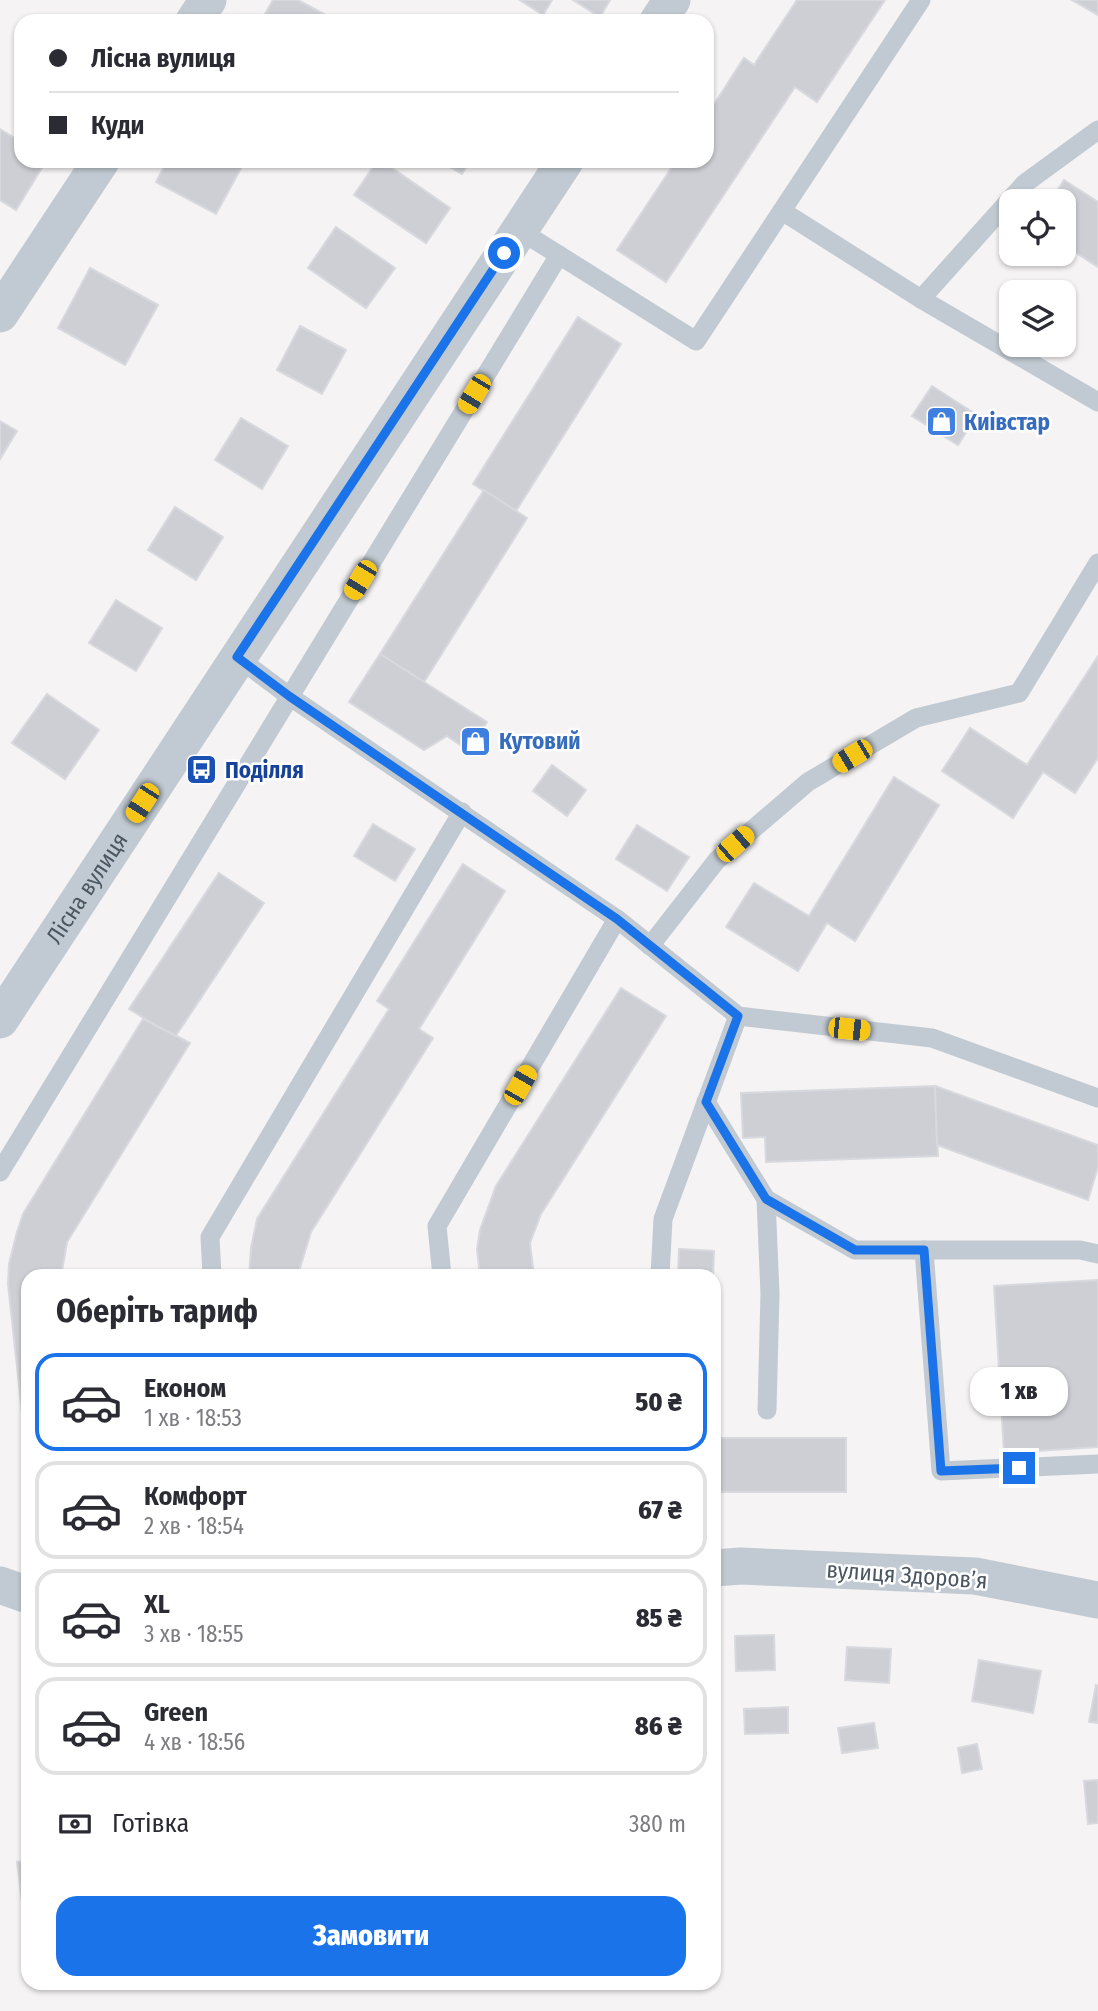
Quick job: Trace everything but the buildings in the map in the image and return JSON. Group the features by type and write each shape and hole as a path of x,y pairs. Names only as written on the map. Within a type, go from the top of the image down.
{"street":[{"path":"0,314 96,168"},
{"name":"Лісна вулиця","path":"0,1020 560,168"},
{"name":"вулиця Здоровʼя","path":"721,1567 741,1566 975,1576 1098,1600"},
{"path":"0,1586 21,1593"}],"lane":[{"path":"519,230 696,341 920,0"},
{"path":"921,299 1024,184 1094,140"},
{"path":"782,211 921,299 1098,402"},
{"path":"0,1172 559,255"},
{"path":"650,946 717,860 808,782 916,718 1019,693 1098,563"},
{"path":"237,657 289,696 617,919 738,1016 932,1038 1098,1098"},
{"path":"212,1269 210,1237 462,812"},
{"path":"441,1269 437,1226 617,919"},
{"path":"660,1269 663,1219 738,1016"},
{"path":"706,1102 766,1199 855,1250 1080,1250 1098,1254"},
{"path":"766,1199 770,1294 767,1410"},
{"path":"924,1250 941,1471 1098,1464"}],"place":[{"name":"Киівстар","path":"941,422"},
{"name":"Кутовий","path":"476,741"},
{"name":"Поділля","path":"202,770"}],"route":[{"path":"504,253 237,657 289,696 617,919 738,1016 706,1102 766,1199 855,1250 924,1250 941,1471 1019,1468"}]}
